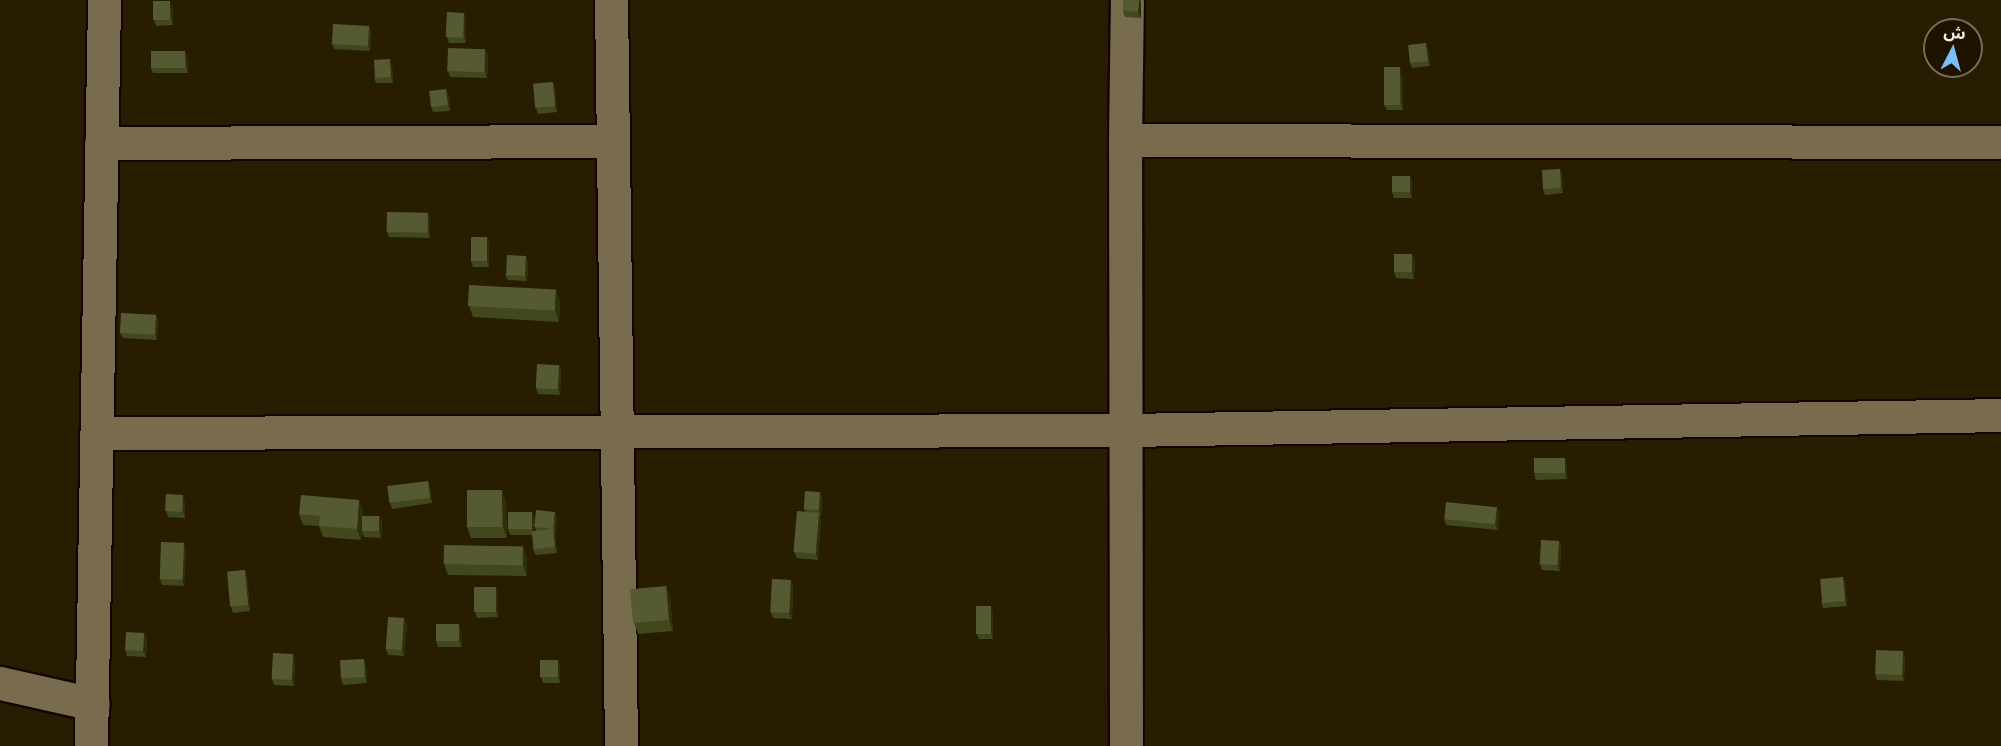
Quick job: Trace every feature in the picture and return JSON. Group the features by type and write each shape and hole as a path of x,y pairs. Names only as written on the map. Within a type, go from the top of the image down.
{"street":[{"path":"91,746 104,0"},
{"path":"611,0 621,746"},
{"path":"1126,746 1125,140 1128,0"},
{"path":"1125,140 2001,142"},
{"path":"101,143 612,141"},
{"path":"97,433 1127,430 2001,415"},
{"path":"0,682 93,704"}],"building":[{"path":"1123,0 1139,0 1138,12 1123,11"},
{"path":"153,1 170,1 170,20 153,20"},
{"path":"447,12 464,13 463,38 446,37"},
{"path":"333,24 369,26 368,46 332,44"},
{"path":"1426,43 1428,61 1410,63 1408,45"},
{"path":"448,48 485,49 484,72 447,71"},
{"path":"151,51 185,51 185,68 151,68"},
{"path":"390,59 391,77 375,78 374,60"},
{"path":"1384,67 1400,67 1400,105 1384,105"},
{"path":"553,82 555,106 535,108 533,84"},
{"path":"446,89 448,105 431,107 429,91"},
{"path":"1560,169 1561,188 1543,189 1542,170"},
{"path":"1392,176 1410,176 1410,192 1392,192"},
{"path":"387,212 428,213 428,233 387,232"},
{"path":"471,237 487,237 487,261 471,261"},
{"path":"1394,254 1412,254 1412,272 1394,272"},
{"path":"507,255 526,256 525,276 506,275"},
{"path":"469,285 556,290 555,311 468,306"},
{"path":"121,313 156,315 155,335 120,333"},
{"path":"537,364 559,365 558,389 536,388"},
{"path":"1534,458 1565,458 1565,473 1534,473"},
{"path":"428,481 430,498 389,503 387,486"},
{"path":"467,490 502,490 502,527 467,527"},
{"path":"805,491 820,492 819,510 804,509"},
{"path":"166,494 183,495 182,512 165,511"},
{"path":"301,495 359,500 357,529 319,526 320,516 299,514"},
{"path":"1446,502 1497,507 1495,524 1444,519"},
{"path":"536,510 555,512 553,529 534,527"},
{"path":"797,511 819,513 815,554 793,552"},
{"path":"508,512 532,512 532,529 508,529"},
{"path":"362,516 379,516 379,531 362,531"},
{"path":"553,529 555,547 534,549 532,531"},
{"path":"1541,540 1559,541 1558,565 1540,564"},
{"path":"161,542 184,543 183,580 160,579"},
{"path":"444,545 523,546 523,565 444,564"},
{"path":"245,570 248,605 230,606 227,572"},
{"path":"1843,577 1845,601 1822,603 1820,579"},
{"path":"772,579 791,580 789,613 770,612"},
{"path":"666,586 669,620 633,623 630,589"},
{"path":"474,587 496,587 496,612 474,612"},
{"path":"976,606 991,606 991,634 976,634"},
{"path":"388,617 404,618 402,650 386,649"},
{"path":"436,624 459,624 459,641 436,641"},
{"path":"126,632 144,633 143,651 125,650"},
{"path":"1876,650 1903,651 1902,675 1875,674"},
{"path":"273,653 293,654 292,680 272,679"},
{"path":"364,659 365,677 341,678 340,660"},
{"path":"540,660 558,660 558,677 540,677"}]}
